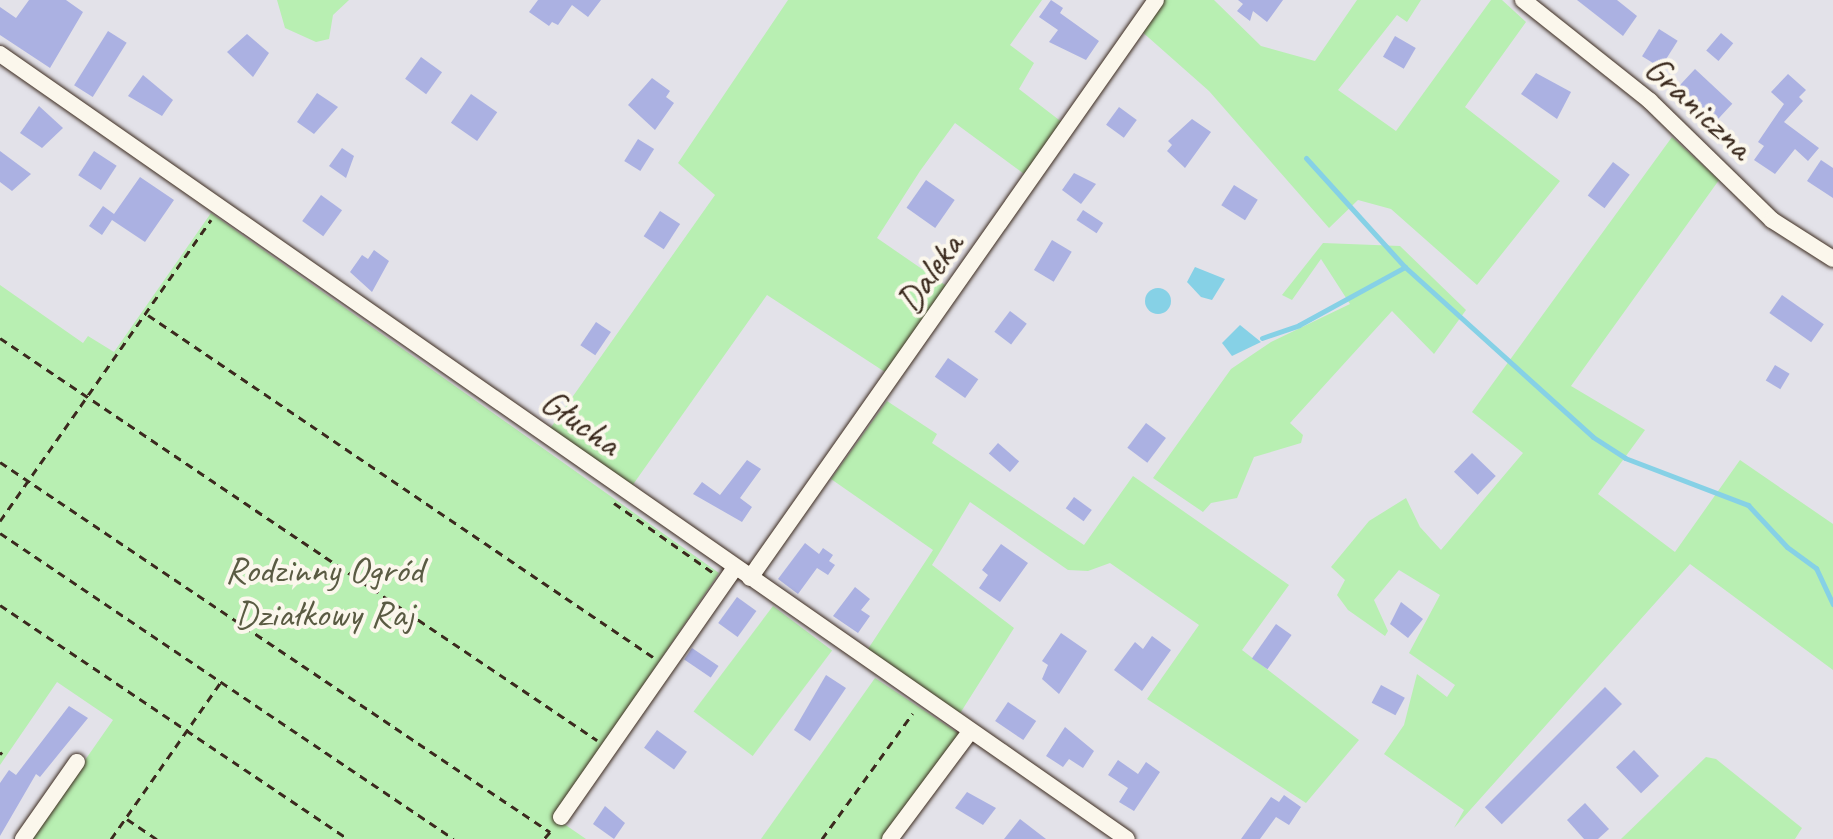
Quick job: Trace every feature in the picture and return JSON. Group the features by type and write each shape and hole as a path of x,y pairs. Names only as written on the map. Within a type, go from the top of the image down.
{"street":[{"name":"Daleka","path":"750,578 1156,0"},
{"name":"Graniczna","path":"1523,0 1650,101 1772,220 1833,259"},
{"name":"Głucha","path":"0,54 215,214 1127,839"},
{"path":"556,816 734,569"},
{"path":"890,839 969,733"},
{"path":"23,839 77,762"}],"path":[{"path":"0,521 148,315 215,214 224,230"},
{"path":"148,315 656,659"},
{"path":"0,338 600,742 592,754"},
{"path":"0,462 543,827 550,832 544,839"},
{"path":"611,501 714,573 706,585"},
{"path":"0,533 454,839"},
{"path":"0,605 348,839"},
{"path":"648,671 664,647"},
{"path":"111,839 221,682"},
{"path":"822,839 913,713"},
{"path":"543,827 556,816"},
{"path":"126,818 157,839"}],"green space":[{"path":"277,0 349,0 333,15 329,39 316,42 285,28"},
{"path":"788,0 1042,0 1010,45 1034,63 1019,89 1063,123 1027,176 955,123 920,171 877,238 951,289 888,374 767,295 627,493 547,433 715,195 678,163"},
{"path":"1162,0 1214,0 1261,46 1315,61 1357,0 1421,0 1407,22 1397,15 1338,90 1396,131 1491,0 1502,0 1526,22 1465,107 1560,181 1477,285 1391,209 1358,200 1329,228 1209,91 1140,30"},
{"path":"1672,137 1719,180 1571,386 1645,430 1598,494 1675,552 1740,460 1833,524 1833,670 1690,564 1454,828 1464,810 1384,754 1404,725 1417,674 1447,697 1455,685 1409,653 1440,595 1399,570 1374,600 1388,631 1385,636 1348,610 1337,595 1345,580 1331,567 1369,521 1406,498 1420,527 1441,550 1523,453 1472,412"},
{"name":"Rodzinny Ogród Działkowy Raj","path":"211,213 719,573 554,817 586,839 30,839 113,720 57,682 0,765 0,285 83,343 88,336 114,352"},
{"path":"1323,243 1400,246 1466,310 1434,354 1392,311 1290,423 1303,435 1301,443 1254,457 1237,498 1211,503 1203,512 1153,478 1231,369 1271,342 1350,304 1321,259 1292,300 1282,295"},
{"path":"887,401 937,434 932,443 1084,545 1133,476 1289,585 1242,650 1359,740 1306,803 1147,699 1199,625 1110,563 1088,571 1068,570 970,502 932,565 1014,628 959,715 866,652 933,550 831,479"},
{"path":"773,606 832,651 753,756 694,711"},
{"path":"875,678 961,735 884,839 761,839"},
{"path":"1706,757 1716,759 1802,828 1795,839 1621,839"}],"water":[{"path":"1195,267 1225,279 1212,300 1201,297 1187,282"},
{"path":"1158,288 1167,292 1171,301 1167,310 1158,314 1149,310 1145,301 1149,292"},
{"path":"1240,325 1261,342 1232,356 1222,343"}],"building":[{"path":"29,0 66,0 83,12 50,68 0,35 0,7 16,18"},
{"path":"538,0 601,0 588,17 572,5 558,25 552,22 549,26 529,12"},
{"path":"1051,0 1063,8 1060,13 1099,41 1086,60 1049,42 1058,30 1039,17"},
{"path":"1238,0 1283,0 1267,22 1253,11 1250,21 1237,11 1243,4"},
{"path":"1577,0 1617,0 1637,16 1623,36"},
{"path":"1659,29 1678,41 1661,68 1642,56"},
{"path":"108,31 127,43 93,97 74,85"},
{"path":"1721,33 1733,43 1718,61 1706,51"},
{"path":"247,34 269,53 253,77 227,52"},
{"path":"1395,36 1416,48 1404,69 1383,57"},
{"path":"421,57 442,72 426,94 405,79"},
{"path":"1695,69 1732,104 1715,122 1678,87"},
{"path":"1536,73 1571,92 1557,119 1521,94"},
{"path":"1788,74 1806,90 1799,97 1803,101 1784,122 1819,148 1808,161 1795,149 1775,174 1754,160 1764,146 1758,142 1784,104 1771,92"},
{"path":"143,75 173,100 162,116 128,96"},
{"path":"652,78 670,91 666,97 674,103 655,130 628,105"},
{"path":"317,93 338,107 314,134 297,122"},
{"path":"471,94 497,112 477,141 451,123"},
{"path":"39,106 63,128 42,148 20,133"},
{"path":"1119,107 1137,120 1124,138 1106,125"},
{"path":"1192,119 1211,132 1185,168 1167,151 1172,145 1168,141"},
{"path":"638,139 654,149 640,171 624,161"},
{"path":"342,148 354,156 346,178 329,166"},
{"path":"0,151 31,174 12,191 0,182"},
{"path":"94,151 117,166 101,190 78,175"},
{"path":"1821,160 1833,168 1833,198 1807,181"},
{"path":"1613,162 1630,175 1604,208 1588,196"},
{"path":"1074,173 1096,184 1081,204 1062,190"},
{"path":"140,177 174,200 145,242 112,220 102,235 89,226 103,206 114,214"},
{"path":"926,180 955,200 935,228 906,208"},
{"path":"1234,185 1258,200 1245,220 1221,205"},
{"path":"321,195 342,210 323,236 302,221"},
{"path":"1083,210 1103,223 1097,233 1076,220"},
{"path":"660,211 680,224 664,249 644,236"},
{"path":"1052,240 1072,252 1054,282 1034,270"},
{"path":"374,250 389,261 372,292 350,272 362,255 368,259"},
{"path":"1782,295 1824,324 1811,342 1769,313"},
{"path":"1010,311 1027,324 1011,344 994,332"},
{"path":"596,322 611,332 595,355 580,345"},
{"path":"948,358 978,379 965,398 935,377"},
{"path":"1775,365 1790,374 1780,389 1766,380"},
{"path":"1146,423 1166,438 1147,463 1127,448"},
{"path":"998,443 1019,461 1010,472 989,454"},
{"path":"1472,453 1496,476 1478,495 1454,472"},
{"path":"747,460 761,469 740,498 752,507 742,522 693,494 702,482 720,495"},
{"path":"1074,497 1092,510 1084,521 1066,508"},
{"path":"805,543 819,554 823,548 833,555 829,561 835,565 828,575 817,568 798,594 778,579"},
{"path":"1001,544 1028,563 1000,602 979,588 988,575 982,570"},
{"path":"855,587 870,599 861,610 870,616 858,633 833,616"},
{"path":"737,597 756,611 738,637 718,623"},
{"path":"1401,602 1423,619 1408,638 1390,624"},
{"path":"1276,624 1292,635 1267,669 1252,658"},
{"path":"1061,633 1087,651 1059,694 1042,679 1048,665 1042,661"},
{"path":"1152,636 1171,650 1142,691 1114,670 1135,642 1143,649"},
{"path":"692,648 719,666 711,678 684,660"},
{"path":"826,675 846,688 810,741 794,730"},
{"path":"1381,685 1405,698 1395,715 1372,703"},
{"path":"1605,687 1622,704 1502,824 1485,807"},
{"path":"1008,702 1036,721 1023,740 995,721"},
{"path":"69,706 88,718 40,777 36,774 0,836 0,783 9,770 16,775"},
{"path":"1065,727 1094,751 1083,768 1069,759 1063,767 1046,756"},
{"path":"657,730 687,752 674,770 644,748"},
{"path":"1634,750 1659,776 1641,793 1616,767"},
{"path":"1118,760 1138,774 1146,762 1160,772 1134,811 1119,802 1128,788 1108,775"},
{"path":"967,792 996,808 983,825 955,808"},
{"path":"1284,795 1301,807 1289,825 1276,817 1260,839 1241,839 1271,797 1279,802"},
{"path":"1585,803 1609,829 1598,839 1584,839 1567,820"},
{"path":"605,806 625,823 614,839 593,824"},
{"path":"1020,819 1046,839 1004,839"}],"waterway":[{"path":"1306,158 1405,267 1593,437 1625,458 1748,505 1787,547 1816,568 1833,604"},
{"path":"1262,338 1299,325 1405,267"}]}
